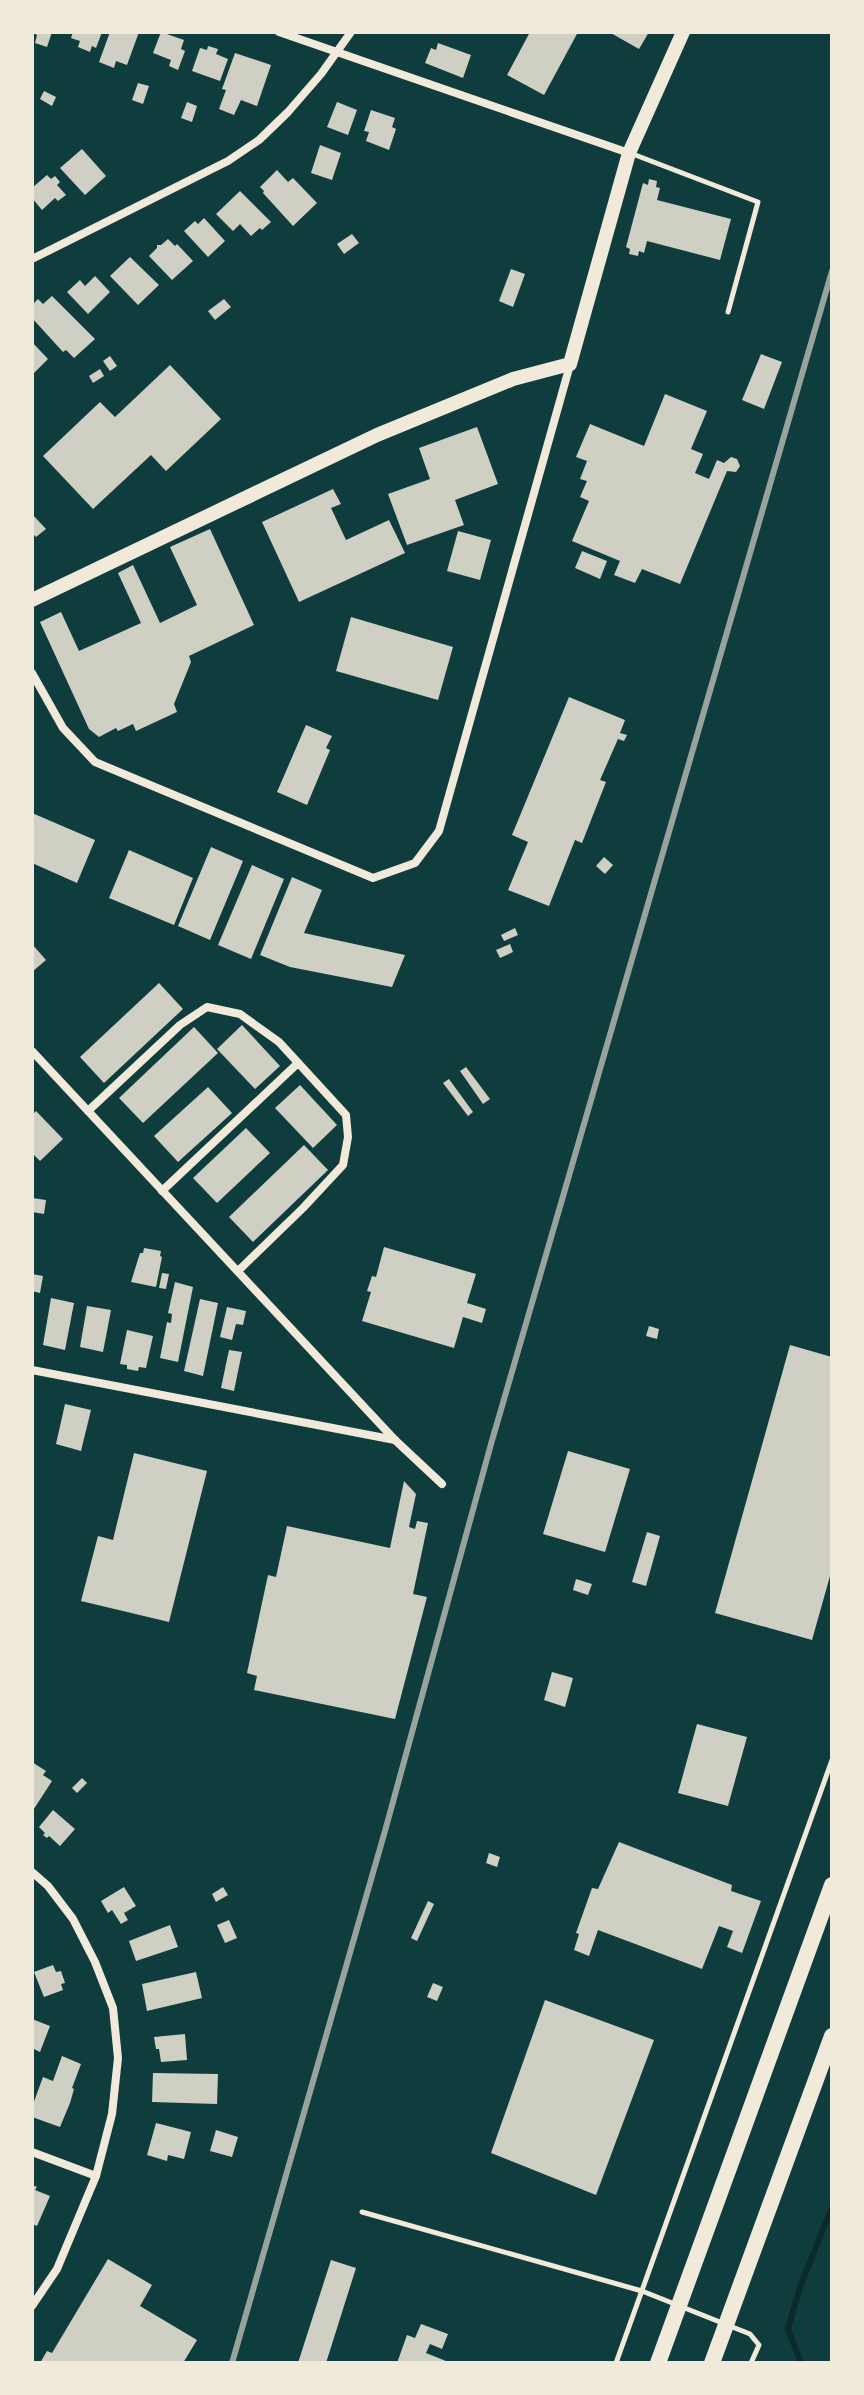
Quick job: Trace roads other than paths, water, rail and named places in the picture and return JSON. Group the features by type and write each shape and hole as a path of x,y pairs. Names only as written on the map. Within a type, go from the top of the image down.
{"main road":[{"path":"658,2363 832,1885"},
{"path":"712,2363 832,2036"}],"street":[{"path":"279,32 629,153"},
{"path":"32,259 228,161 259,140 321,74 351,32"},
{"path":"32,673 63,728 95,762 373,878 415,863 439,831 629,153 683,32"},
{"path":"32,600 372,437 513,379 570,364"},
{"path":"88,1111 180,1025 207,1007 240,1014 279,1042 346,1115 348,1137 343,1165 238,1271"},
{"path":"32,1051 395,1440 442,1484"},
{"path":"162,1191 298,1063"},
{"path":"32,1370 395,1440"},
{"path":"32,1872 48,1886 73,1919 95,1962 113,2008 118,2058 112,2114 96,2176 57,2269 32,2306"},
{"path":"32,2152 96,2176"}],"lane":[{"path":"629,153 758,202 728,312"},
{"path":"616,2363 832,1760"},
{"path":"362,2212 642,2291 727,2323 750,2334 759,2345 751,2363"}],"waterway":[{"path":"801,2363 788,2329 800,2287 832,2207"}],"railway":[{"path":"232,2363 385,1831 491,1444 832,271"}]}
